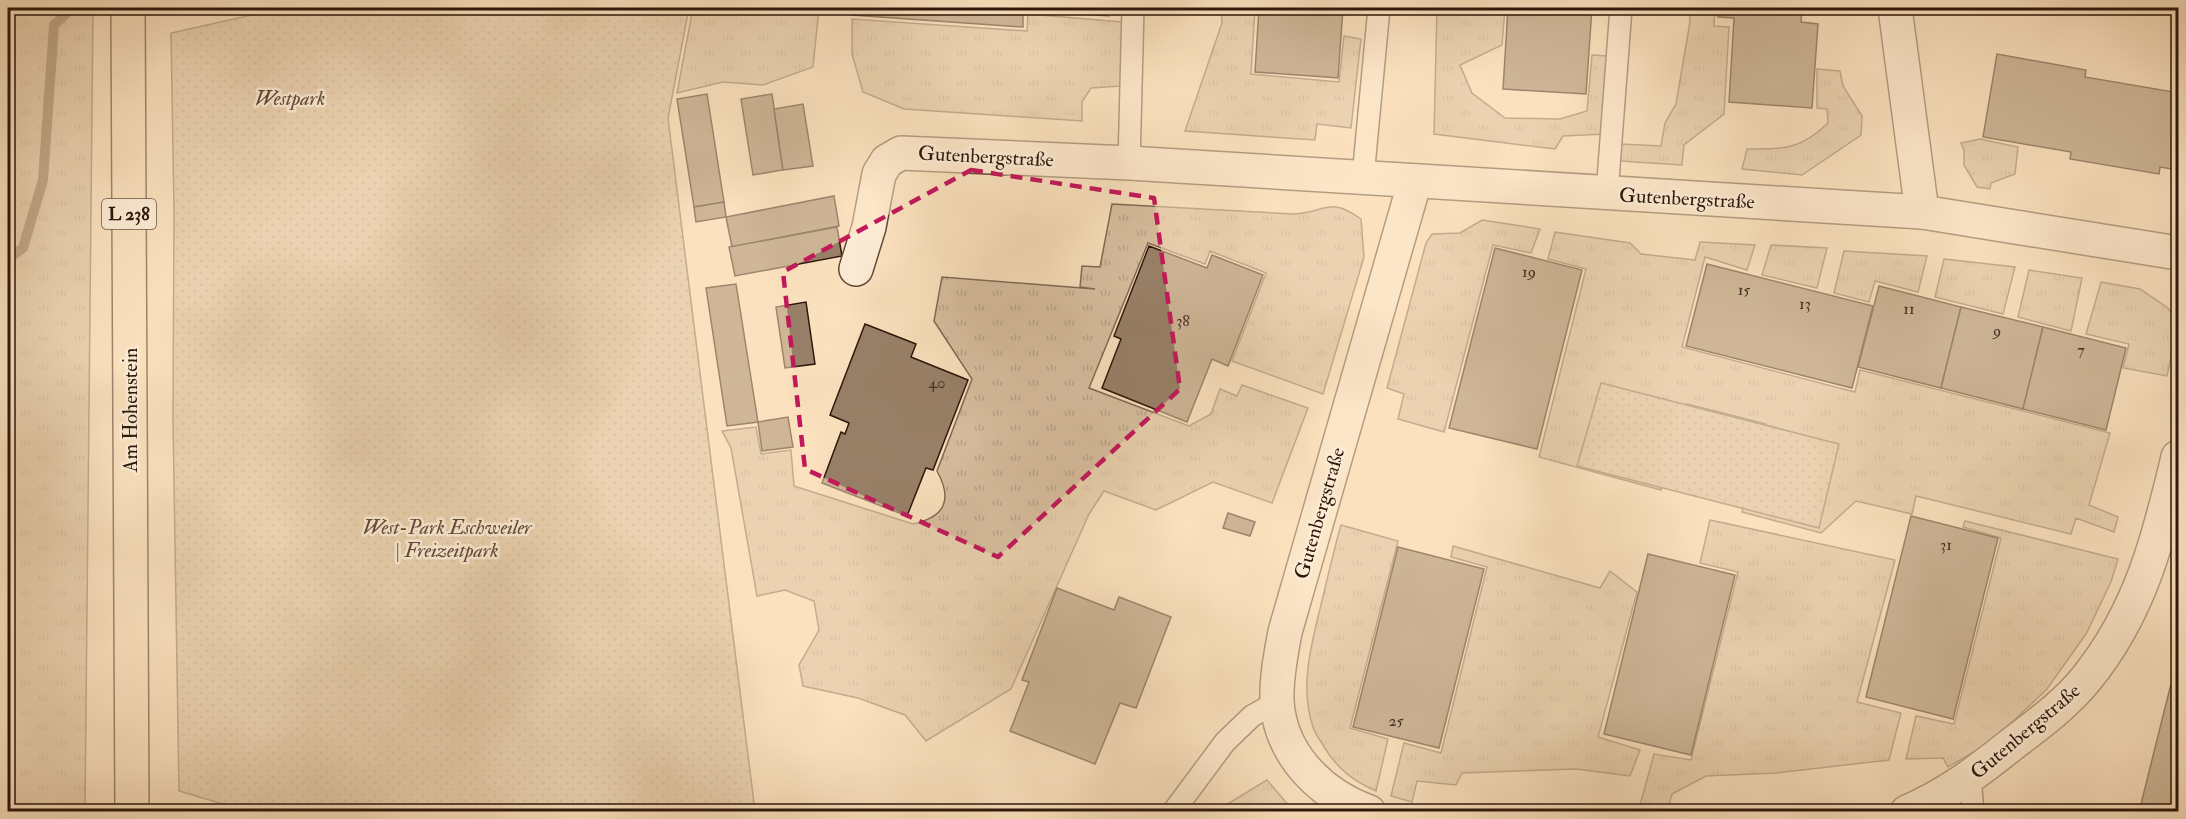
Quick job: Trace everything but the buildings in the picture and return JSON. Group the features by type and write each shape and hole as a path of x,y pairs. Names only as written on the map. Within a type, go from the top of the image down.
{"main road":[{"name":"Am Hohenstein","path":"128,8 132,812"}],"street":[{"path":"1895,8 1922,213"},
{"name":"Gutenbergstraße","path":"855,269 869,227 879,174 887,161 901,153 1129,163 1922,213 2178,253"},
{"name":"Gutenbergstraße","path":"1369,812 1329,791 1303,768 1285,741 1277,702 1278,673 1285,632 1415,181"},
{"name":"Gutenbergstraße","path":"1907,812 1936,800 1970,777 2052,714 2085,680 2117,636 2136,599 2152,556 2178,457"}],"lane":[{"path":"1129,163 1133,8"},
{"path":"1363,177 1379,8"},
{"path":"1607,193 1621,8"},
{"path":"1173,812 1225,742 1252,716 1277,702"},
{"path":"1970,777 1973,812"}],"highlighted area":[{"path":"971,170 1154,198 1180,389 998,557 805,469 783,272"}],"green space":[{"path":"8,8 93,8 85,811 28,811 8,806"},
{"name":"West-Park Eschweiler | Freizeitpark","path":"283,8 689,8 668,118 755,811 250,812 179,791 173,421 174,210 171,33"},
{"path":"693,8 819,8 813,67 763,85 723,82 677,93"},
{"path":"1221,8 1255,8 1251,74 1339,82 1344,36 1361,39 1351,128 1317,124 1315,140 1185,131 1222,23"},
{"path":"1437,8 1505,8 1502,45 1460,65 1472,93 1505,118 1560,119 1587,111 1592,55 1607,56 1604,134 1563,136 1555,149 1434,134"},
{"path":"1689,8 1715,8 1714,26 1729,27 1724,114 1684,145 1682,165 1620,161 1621,144 1661,146 1665,123 1676,104 1690,22"},
{"path":"1028,14 1122,22 1121,86 1091,88 1082,102 1082,121 904,109 863,92 852,54 852,19 1027,31"},
{"path":"1817,69 1840,71 1843,86 1862,116 1861,135 1802,175 1742,169 1747,149 1791,146 1809,138 1828,123 1827,109 1817,108"},
{"path":"1980,139 2018,147 2015,174 1991,183 1990,189 1977,187 1964,165 1964,150 1961,143"},
{"path":"1112,204 1294,214 1334,207 1342,208 1361,219 1364,257 1323,394 1232,361 1266,273 1210,251 1205,264 1148,243 1089,388 1189,426 1211,414 1220,389 1237,396 1242,385 1308,408 1272,503 1213,482 1156,510 1104,491 1089,514 1011,689 926,741 905,715 858,698 803,686 799,665 819,630 814,601 785,590 757,596 731,448 722,431 756,427 761,454 791,450 794,486 913,524 932,517 939,512 945,499 945,491 937,471 972,379 934,321 942,277 1095,289 1080,287 1082,266 1100,267"},
{"path":"1482,220 1540,229 1531,253 1493,245 1444,432 1398,419 1404,394 1387,388 1426,243 1432,234 1460,233"},
{"path":"1555,232 1630,243 1641,254 1695,260 1700,242 1755,245 1747,270 1705,257 1682,347 1855,392 1860,370 2110,433 2089,505 2118,517 2114,532 2076,518 2071,534 1916,496 1912,514 1856,501 1821,533 1742,512 1766,424 1687,404 1661,490 1539,457 1586,269 1548,259"},
{"path":"1771,245 1827,248 1817,288 1762,275"},
{"path":"1844,251 1927,256 1918,292 1875,281 1869,302 1834,293"},
{"path":"1944,259 2015,267 2003,314 1935,297"},
{"path":"2029,270 2082,278 2071,331 2018,317"},
{"path":"2101,282 2140,289 2168,308 2178,326 2167,376 2123,368 2129,344 2086,334"},
{"path":"1601,383 1839,444 1819,528 1577,466"},
{"path":"1710,520 1895,560 1857,702 1901,713 1889,760 1776,773 1706,776 1672,794 1668,808 1639,809 1654,754 1691,760 1738,572 1700,563"},
{"path":"1965,521 2118,559 2111,582 2086,634 2047,689 1992,741 1948,767 1943,758 1906,759 1916,716 1954,724 2001,538 1963,527"},
{"path":"1341,525 1398,541 1350,728 1388,739 1376,791 1353,778 1334,761 1315,732 1307,696 1311,648"},
{"path":"1453,546 1600,588 1610,571 1637,592 1598,737 1640,750 1630,776 1576,769 1462,773 1456,785 1417,781 1412,802 1391,796 1404,743 1441,753 1487,567 1451,557"},
{"path":"1267,780 1290,807 1284,811 1216,811"}],"waterway":[{"path":"8,259 23,248 43,180 54,25 72,8"}],"park label":[{"name":"Westpark","path":"290,98"}]}
